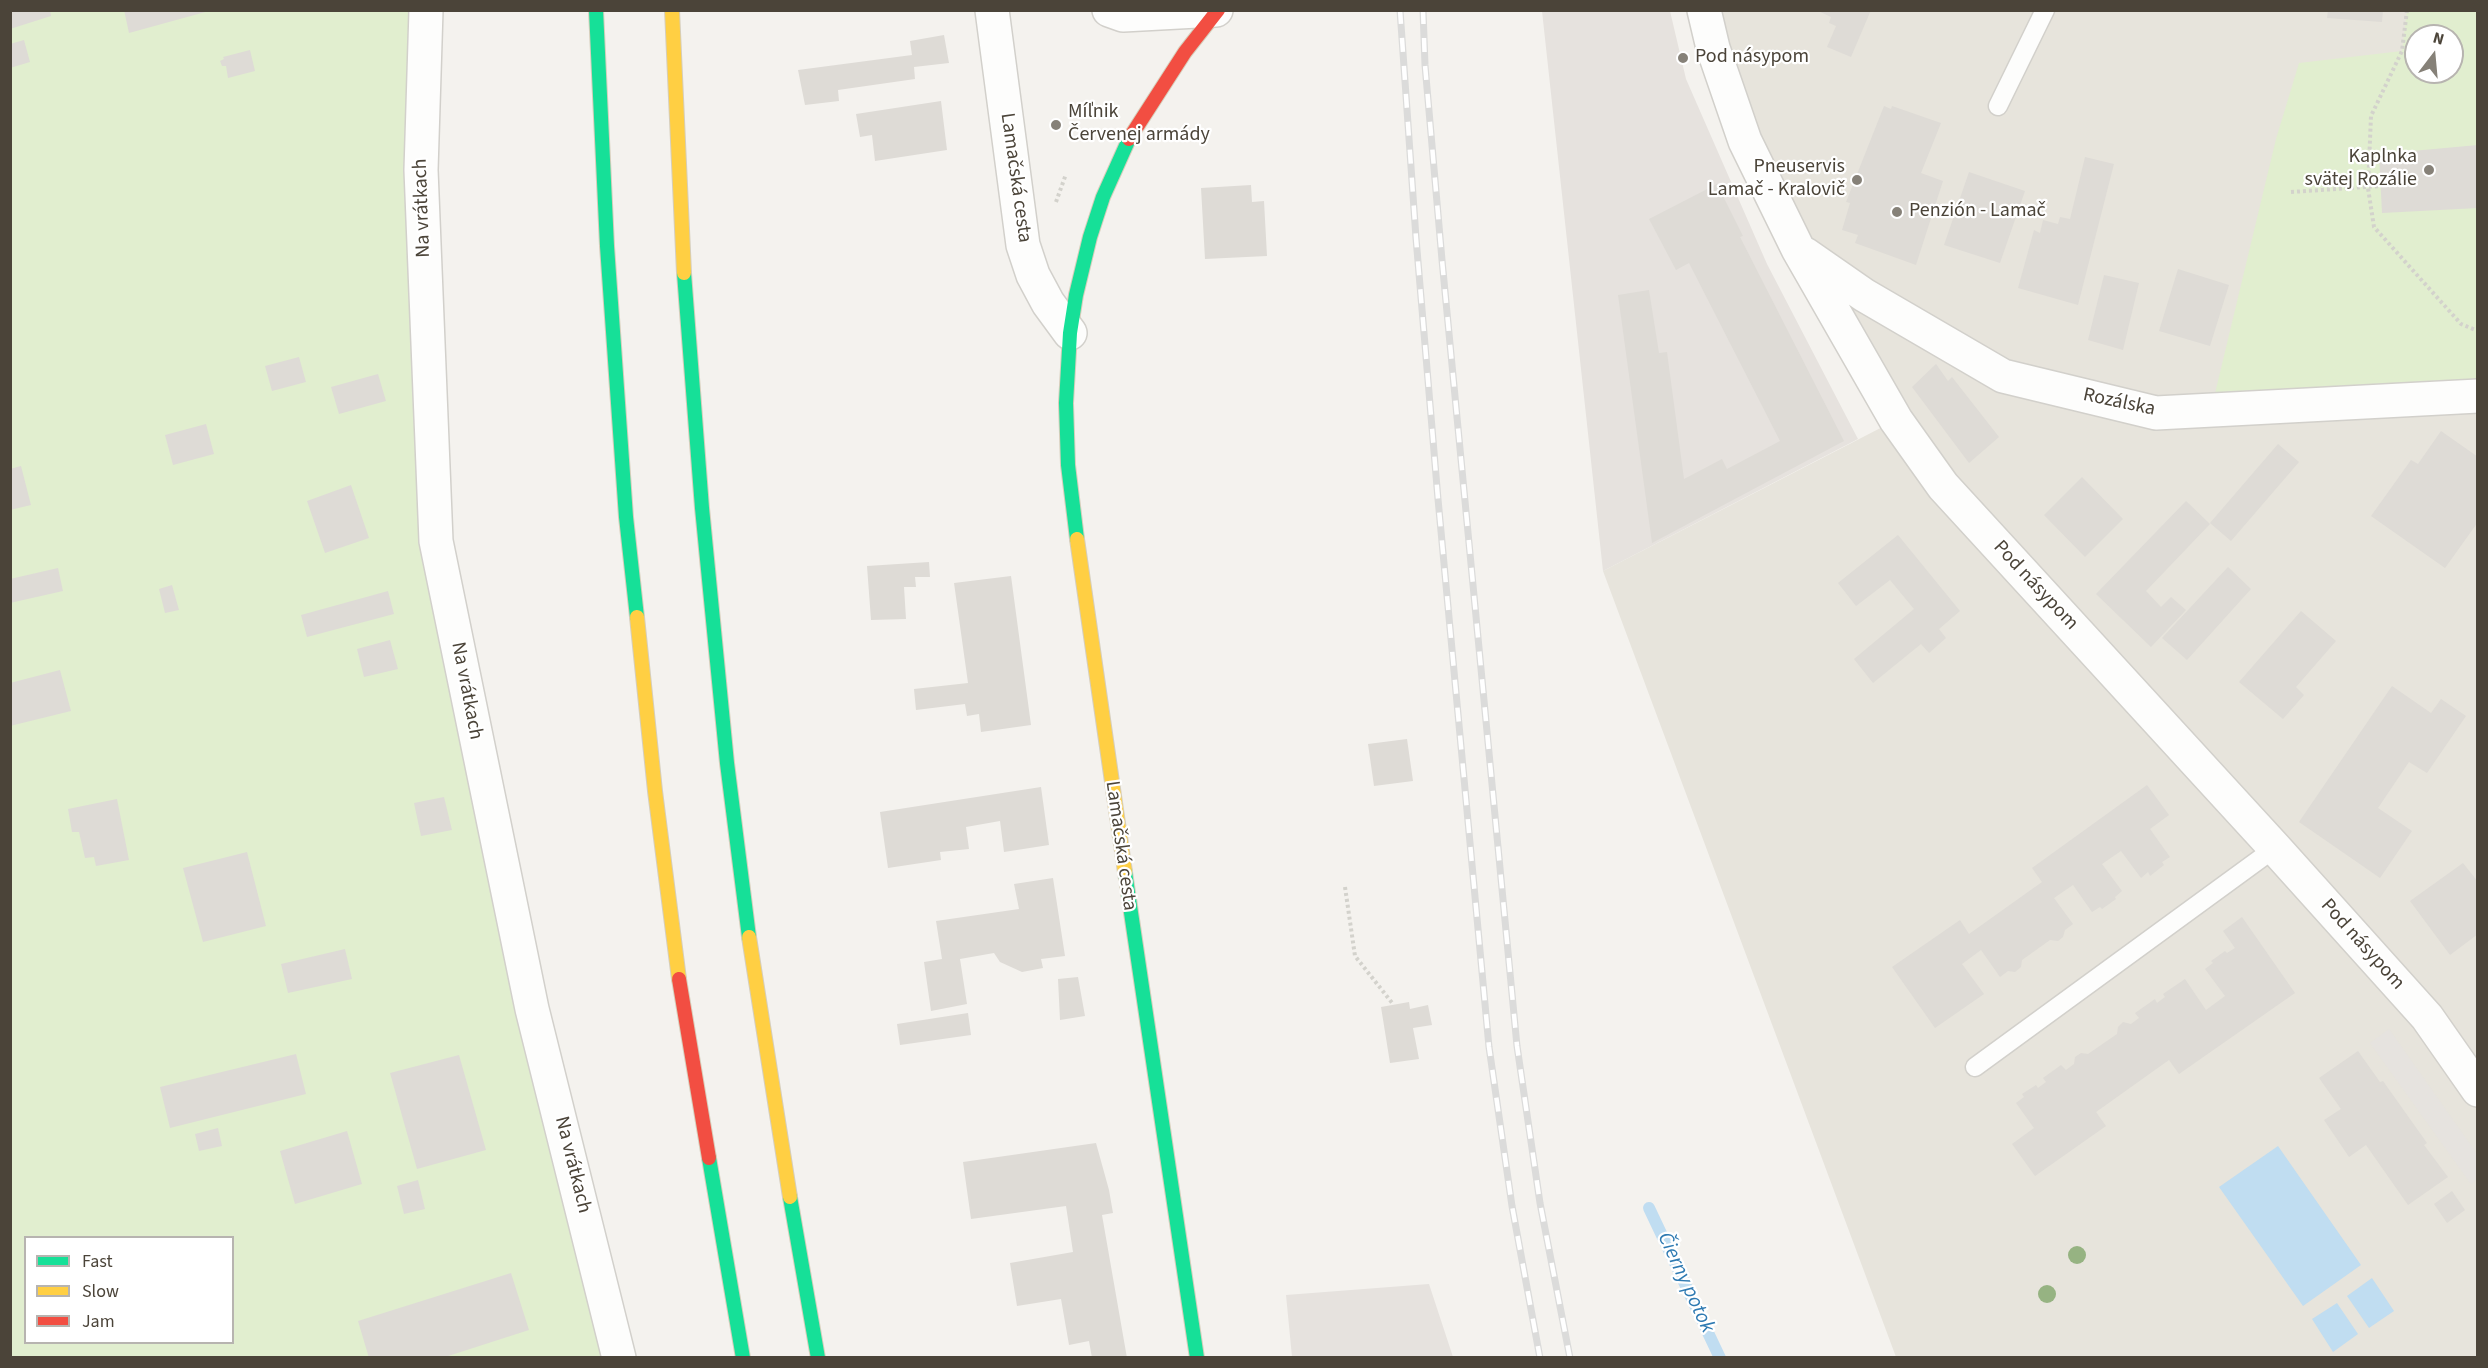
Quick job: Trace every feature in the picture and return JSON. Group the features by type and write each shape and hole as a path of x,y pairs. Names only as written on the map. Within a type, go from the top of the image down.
{"main road":[{"path":"596,10 607,246 624,494 653,779 681,991 743,1358"},
{"path":"672,10 683,256 702,508 727,762 749,938 770,1078 818,1358"},
{"name":"Lamačská cesta","path":"1197,1358 1082,582 1068,465 1066,403 1070,333 1081,270 1103,197 1122,151 1149,105 1217,10"}],"street":[{"name":"Na vrátkach","path":"426,10 421,170 436,541 532,1010 619,1358"},
{"name":"Lamačská cesta","path":"992,10 1023,245 1033,275 1048,303 1070,333"},
{"name":"Lamačská cesta","path":"1109,10 1124,15 1217,10"},
{"name":"Pod násypom","path":"1704,10 1713,48 1745,141 1798,249 1896,420 1943,486 2427,1017 2478,1090"},
{"name":"Rozálska","path":"1798,249 1864,295 2003,376 2156,413 2478,396"}],"lane":[{"path":"1998,106 2045,10"},
{"path":"1976,1068 2275,848"}],"path":[{"path":"2407,10 2402,51 2371,116 2368,188 2374,227 2461,324 2478,331"},
{"path":"1053,210 1066,174"},
{"path":"2291,192 2380,186"},
{"path":"1345,887 1355,956 1393,1005"}],"shaded area":[{"path":"1542,11 1670,11 1686,79 1767,264 1858,439 1603,571"},
{"path":"1704,11 2477,11 2477,1357 1896,1357 1603,571 1896,420 1798,249"},
{"path":"2389,1029 2477,1154 2477,1179 2471,1184 2370,1043"},
{"path":"1429,1284 1453,1357 1292,1357 1286,1295"}],"green space":[{"path":"10,11 426,11 436,541 619,1357 11,1357"},
{"path":"2407,11 2477,11 2477,396 2211,410 2276,139 2299,63 2402,51 2404,35 2404,84 2464,84 2464,24 2405,24"}],"water":[{"path":"2278,1146 2361,1265 2303,1306 2219,1187"},
{"path":"2372,1278 2394,1311 2369,1328 2347,1296"},
{"path":"2337,1303 2358,1334 2333,1352 2312,1319"}],"building":[{"path":"10,10 50,10 51,16 10,29"},
{"path":"124,10 209,10 209,11 129,33"},
{"path":"1816,10 1871,10 1851,57 1827,47 1836,26 1829,23 1831,17"},
{"path":"2328,10 2383,10 2382,22 2327,18"},
{"path":"944,35 949,63 914,67 915,79 838,90 839,101 805,105 798,70 912,55 910,41"},
{"path":"24,40 30,62 10,68 10,44"},
{"path":"250,50 255,71 228,78 226,66 222,66 220,61 224,59 223,57"},
{"path":"941,101 947,150 875,161 872,135 860,137 856,114"},
{"path":"1884,106 1891,109 1892,106 1941,123 1921,173 1943,181 1916,265 1855,243 1858,235 1842,230 1850,203 1846,202"},
{"name":"Kaplnka svätej Rozálie","path":"2478,145 2478,208 2382,213 2379,154"},
{"path":"2085,157 2114,164 2078,305 2018,288 2034,230 2040,233 2043,220 2058,224 2060,217 2070,219"},
{"path":"1969,172 2025,191 2000,263 1944,245"},
{"path":"1717,184 1743,236 1740,237 1844,441 1652,543 1618,295 1649,290 1659,353 1667,352 1684,479 1722,459 1727,469 1780,441 1689,263 1676,270 1649,219"},
{"path":"1251,185 1252,202 1264,201 1267,256 1205,259 1201,188"},
{"path":"2178,269 2229,285 2210,346 2159,331"},
{"path":"2104,275 2139,283 2123,350 2088,340"},
{"path":"299,357 306,382 272,391 265,366"},
{"path":"1936,364 1948,381 1952,377 1999,437 1969,463 1912,387"},
{"path":"378,374 386,401 339,414 331,387"},
{"path":"206,424 214,454 173,465 165,435"},
{"path":"2441,431 2478,457 2478,522 2445,568 2371,516 2411,460 2418,464"},
{"path":"2278,444 2299,462 2231,541 2210,523"},
{"path":"21,466 31,505 10,510 10,469"},
{"path":"2082,477 2123,519 2085,557 2044,515"},
{"path":"351,485 369,538 325,553 307,501"},
{"path":"2186,501 2210,524 2146,591 2161,607 2171,597 2186,610 2151,647 2096,594"},
{"path":"1898,535 1960,611 1939,629 1946,638 1929,653 1921,644 1873,683 1854,659 1914,609 1890,580 1856,606 1838,583"},
{"path":"929,562 930,577 915,577 916,587 904,587 906,619 871,620 867,566"},
{"path":"2228,567 2251,589 2187,660 2162,638"},
{"path":"58,568 63,591 10,603 10,579"},
{"path":"1011,576 1031,725 981,732 979,714 967,716 965,704 916,710 914,689 968,683 954,583"},
{"path":"172,585 179,610 165,613 159,589"},
{"path":"388,591 394,614 307,637 301,615"},
{"path":"2301,611 2336,641 2296,687 2304,695 2283,719 2239,682"},
{"path":"390,640 398,669 364,677 357,649"},
{"path":"60,670 71,711 10,726 10,683"},
{"path":"2392,686 2431,713 2441,699 2466,716 2427,773 2409,762 2378,808 2412,831 2380,878 2299,822"},
{"path":"1407,739 1413,781 1374,786 1368,744"},
{"path":"2147,785 2169,815 2150,829 2170,857 2162,862 2164,865 2150,876 2148,872 2141,878 2121,851 2102,864 2122,891 2115,897 2116,899 2102,909 2100,907 2092,912 2073,885 2054,898 2073,924 2065,930 2063,937 2058,941 2050,940 2022,960 2021,967 2015,972 2008,971 2000,977 1981,950 1962,964 1984,994 1935,1028 1892,967 1960,920 1969,934 2042,882 2032,868"},
{"path":"1041,787 1049,845 1004,852 1000,821 966,827 969,849 940,852 941,860 888,868 880,812"},
{"path":"444,797 452,830 421,836 414,803"},
{"path":"117,799 129,860 96,866 94,857 85,858 79,832 72,832 68,809"},
{"path":"247,852 266,926 203,942 183,868"},
{"path":"2463,863 2478,882 2478,934 2450,955 2410,901"},
{"path":"1053,878 1065,956 1041,959 1043,968 1022,972 1000,962 994,953 960,959 967,1004 931,1011 924,962 942,959 936,921 1019,909 1014,884"},
{"path":"2242,917 2295,993 2179,1074 2169,1060 2096,1112 2106,1126 2035,1176 2012,1144 2034,1128 2016,1103 2024,1097 2022,1094 2036,1085 2038,1088 2046,1082 2043,1078 2061,1065 2066,1070 2074,1064 2075,1057 2081,1053 2088,1054 2117,1034 2118,1027 2123,1022 2131,1024 2139,1018 2135,1013 2155,999 2157,1003 2165,997 2163,994 2185,979 2206,1010 2225,996 2205,969 2213,963 2211,961 2225,951 2227,953 2235,948 2223,931"},
{"path":"345,949 352,979 288,993 281,964"},
{"path":"1078,977 1085,1016 1060,1020 1058,979"},
{"path":"1409,1002 1410,1009 1428,1005 1432,1025 1413,1028 1419,1059 1390,1063 1381,1007"},
{"path":"968,1013 971,1035 900,1045 897,1024"},
{"path":"2358,1051 2380,1082 2383,1081 2427,1143 2424,1145 2448,1177 2408,1205 2366,1145 2349,1157 2324,1120 2341,1109 2319,1078"},
{"path":"296,1054 306,1094 170,1128 160,1087"},
{"path":"459,1055 486,1150 417,1169 390,1073"},
{"path":"218,1128 222,1146 199,1151 195,1134"},
{"path":"347,1131 362,1184 295,1204 280,1151"},
{"path":"1096,1143 1113,1213 1102,1215 1127,1358 1092,1358 1089,1341 1069,1345 1061,1299 1017,1306 1010,1263 1073,1252 1066,1206 971,1219 963,1162"},
{"path":"418,1180 425,1209 404,1214 397,1186"},
{"path":"2452,1191 2465,1210 2447,1223 2434,1204"},
{"path":"511,1273 529,1330 442,1358 369,1358 358,1321"}],"waterway":[{"name":"Čierny potok","path":"1649,1208 1720,1358"}],"railway":[{"path":"1400,10 1438,499 1489,1047 1512,1206 1540,1358"},
{"path":"1423,10 1425,65 1442,260 1517,1046 1540,1203 1570,1358"}],"traffic: fast":[{"path":"596,10 607,246 626,517 637,617"},
{"path":"1077,539 1068,465 1066,403 1070,333 1076,295 1090,237 1103,197 1129,139"},
{"path":"684,273 702,508 727,763 749,937"},
{"path":"1125,872 1197,1358"},
{"path":"709,1158 743,1358"},
{"path":"790,1197 818,1358"}],"traffic: slow":[{"path":"672,10 684,273"},
{"path":"1077,539 1125,872"},
{"path":"637,617 655,791 679,979"},
{"path":"749,937 790,1197"}],"traffic: jam":[{"path":"1129,139 1185,52 1218,10"},
{"path":"679,979 709,1158"}],"place":[{"name":"Pod násypom","path":"1683,58"},
{"name":"Míľnik Červenej armády","path":"1056,125"},
{"name":"Kaplnka svätej Rozálie","path":"2429,170"},
{"name":"Pneuservis Lamač - Kralovič","path":"1857,180"},
{"name":"Penzión - Lamač","path":"1897,212"}]}
